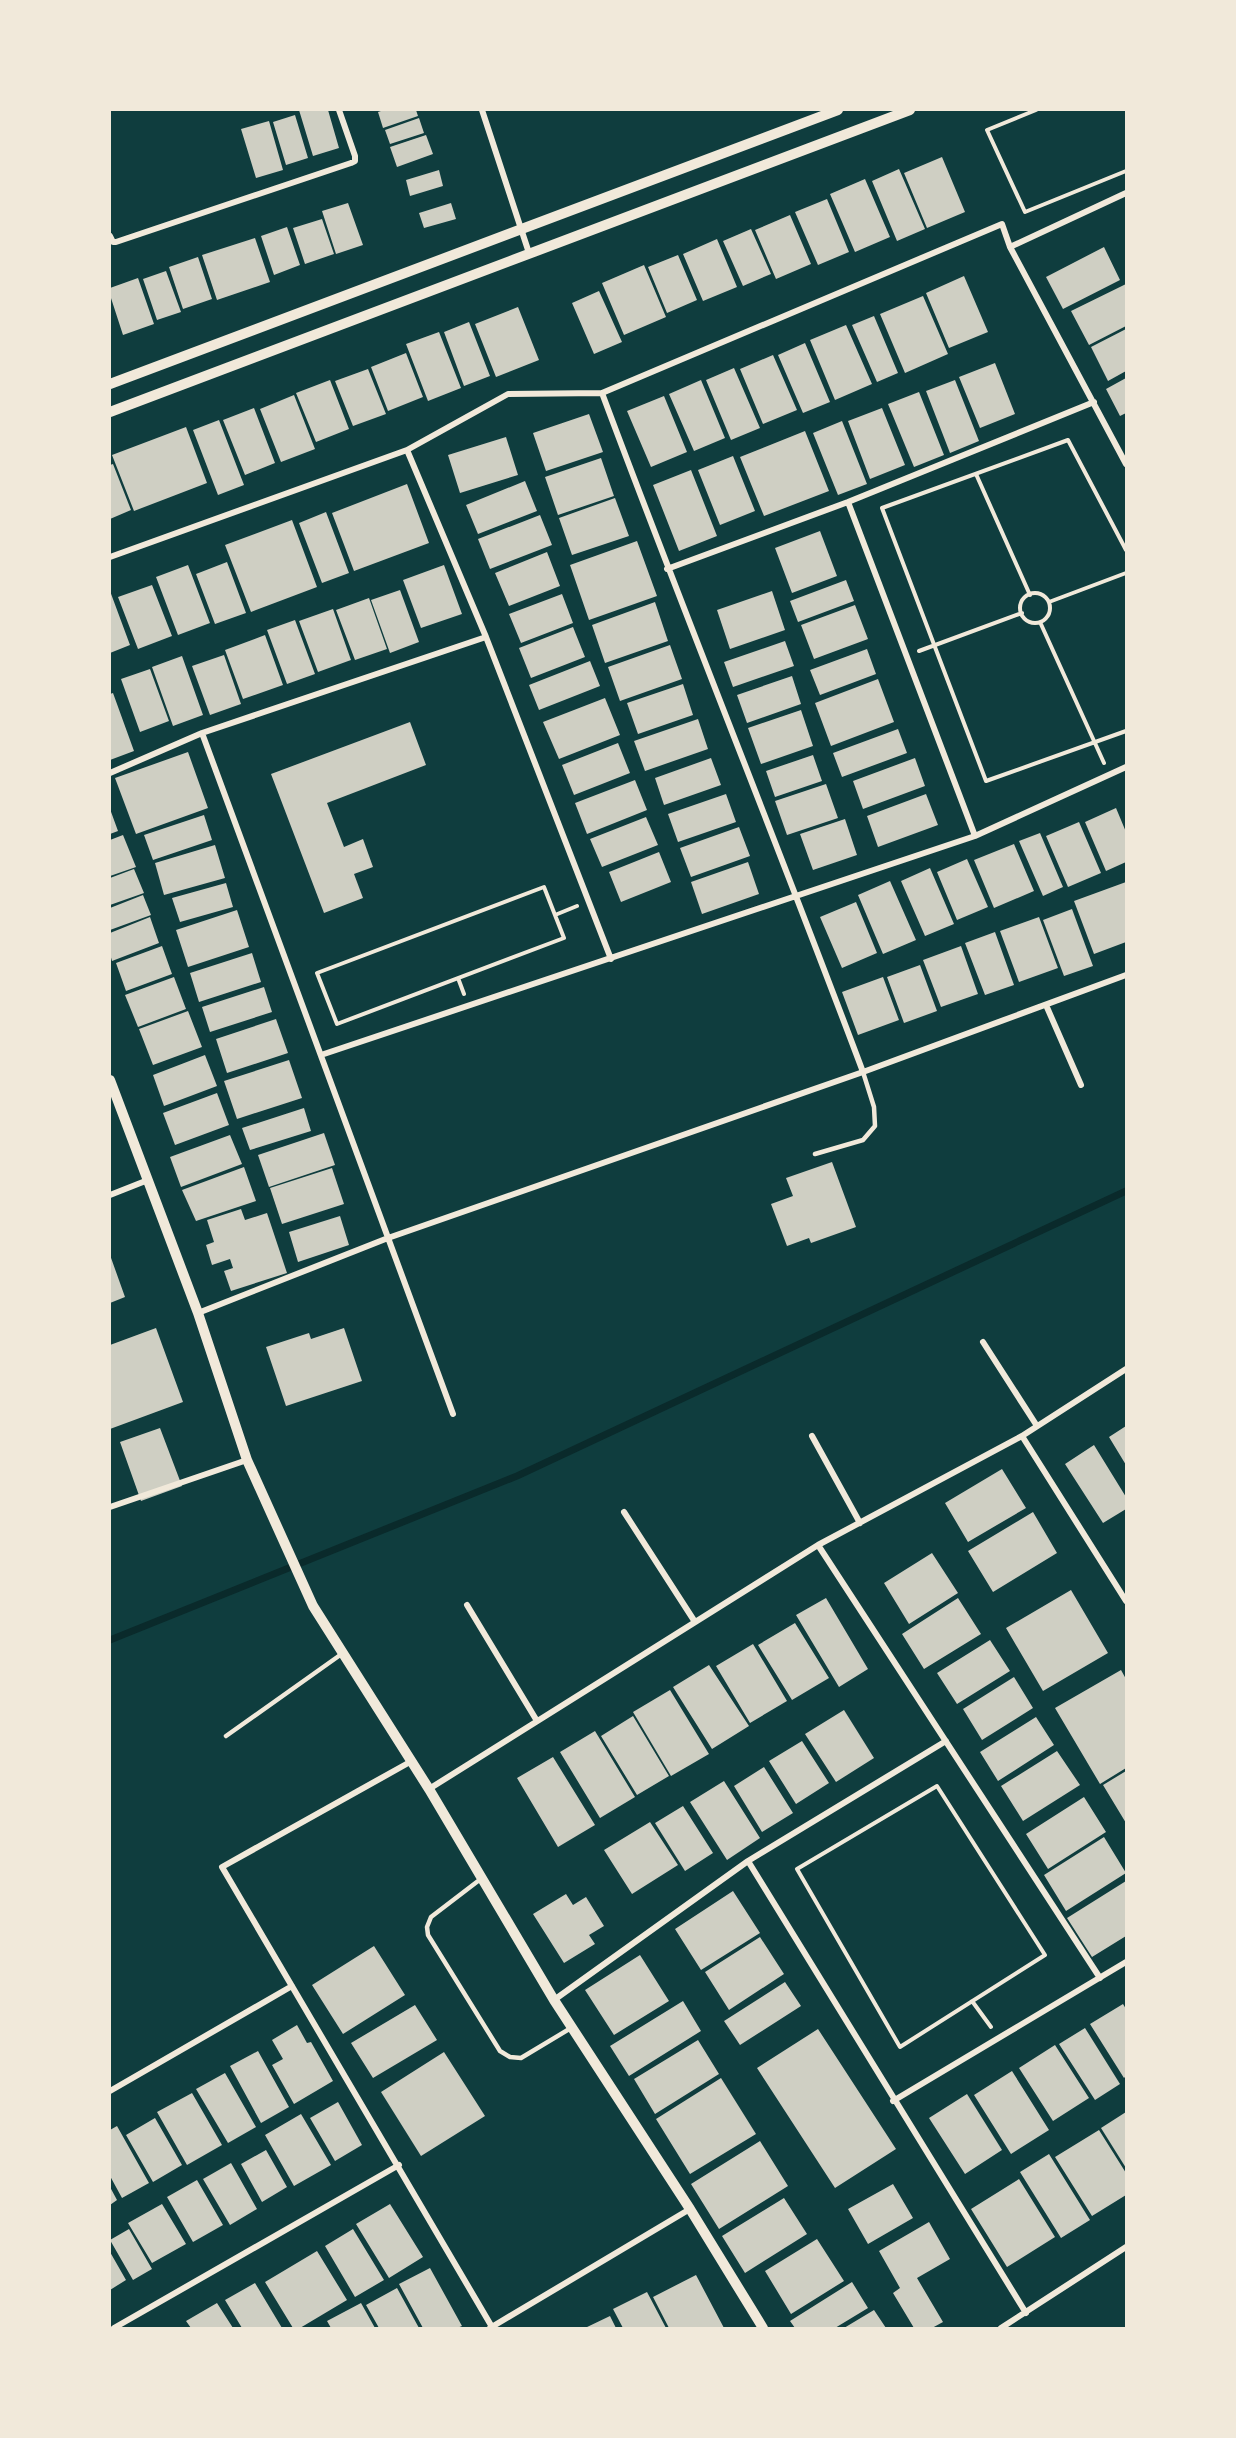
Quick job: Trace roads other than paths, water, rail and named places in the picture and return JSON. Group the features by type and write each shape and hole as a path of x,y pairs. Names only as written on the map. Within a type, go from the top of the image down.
{"street":[{"path":"110,236 113,242 116,242 351,163 355,160 355,156 339,110"},
{"path":"482,110 529,253"},
{"path":"110,384 838,110"},
{"path":"110,412 910,110"},
{"path":"1010,247 1126,193"},
{"path":"110,557 407,450 508,394 602,393 1002,224 1010,247 1126,464"},
{"path":"602,393 667,569 797,896 862,1072"},
{"path":"667,569 848,502 1094,402"},
{"path":"407,450 486,637 611,959"},
{"path":"848,502 975,836"},
{"path":"110,773 202,733 486,637"},
{"path":"202,733 453,1414"},
{"path":"321,1055 975,836 1126,767"},
{"path":"198,1313 388,1238 862,1072 1126,975"},
{"path":"1046,1005 1081,1085"},
{"path":"110,1080 198,1313 247,1460 313,1606 429,1789 554,2000 690,2209 763,2328"},
{"path":"110,1195 148,1180"},
{"path":"983,1342 1037,1426"},
{"path":"429,1789 818,1545 1022,1436 1126,1369"},
{"path":"812,1436 860,1522"},
{"path":"1022,1436 1126,1601"},
{"path":"110,1507 247,1460"},
{"path":"624,1512 695,1622"},
{"path":"818,1545 1100,1978"},
{"path":"467,1605 537,1721"},
{"path":"554,2000 748,1861 946,1741"},
{"path":"410,1762 222,1866 399,2165 490,2328 690,2209"},
{"path":"748,1861 1026,2313"},
{"path":"893,2100 1126,1962"},
{"path":"110,2091 292,1986"},
{"path":"114,2328 399,2165"},
{"path":"1001,2328 1126,2247"}],"lane":[{"path":"815,1154 863,1140 875,1126 874,1107 862,1072"},
{"path":"226,1736 343,1653"},
{"path":"482,1878 431,1917 427,1927 428,1935 500,2051 510,2057 521,2058 572,2027"}],"waterway":[{"path":"110,1640 517,1476 1126,1191"}]}
